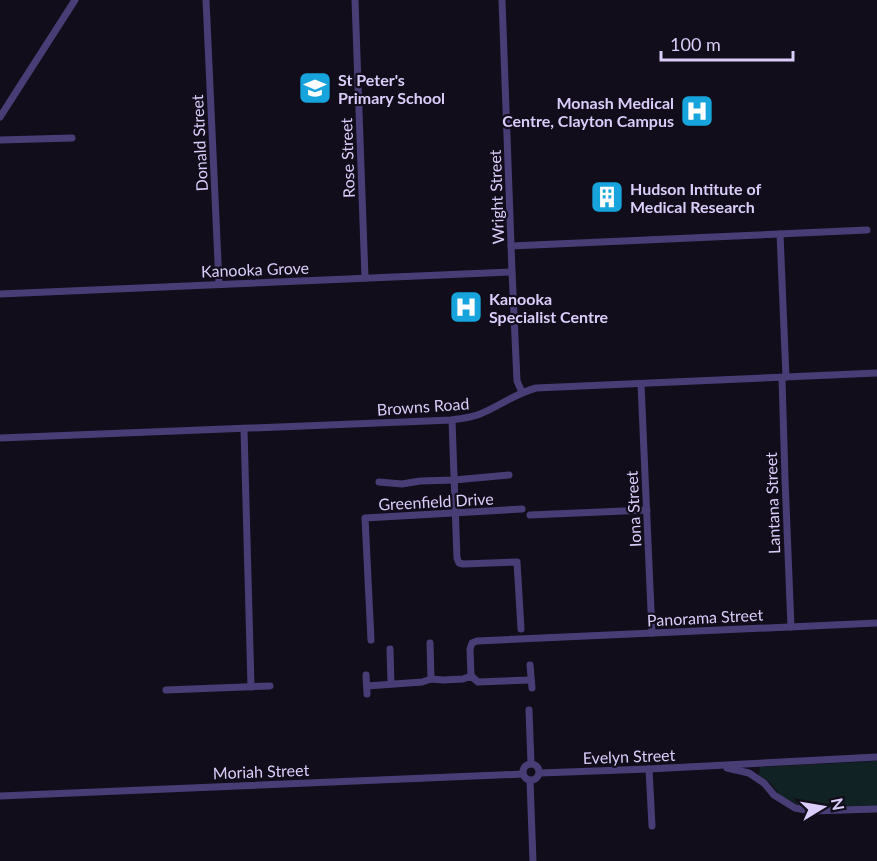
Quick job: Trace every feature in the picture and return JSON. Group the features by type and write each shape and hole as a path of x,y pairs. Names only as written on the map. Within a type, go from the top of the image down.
{"street":[{"path":"0,117 75,0"},
{"name":"Donald Street","path":"206,0 219,284"},
{"name":"Rose Street","path":"355,0 365,278"},
{"name":"Wright Street","path":"502,0 517,381 522,392"},
{"path":"0,140 72,138"},
{"path":"511,246 867,230"},
{"name":"Lantana Street","path":"780,234 784,479 791,627"},
{"name":"Kanooka Grove","path":"0,294 512,272"},
{"name":"Browns Road","path":"0,438 452,420 481,414 522,392 536,388 877,374"},
{"name":"Iona Street","path":"642,384 652,633"},
{"path":"452,420 457,558 463,564 517,562 521,629"},
{"path":"244,429 251,687"},
{"path":"379,482 402,484 509,475"},
{"name":"Greenfield Drive","path":"371,640 365,518 522,509"},
{"path":"530,515 647,510"},
{"name":"Panorama Street","path":"471,676 470,649 472,643 477,641 877,623"},
{"path":"430,643 431,679"},
{"path":"390,649 391,684"},
{"path":"366,675 367,690 391,684 422,682 431,679 463,679 471,676 478,682 532,684 531,665"},
{"path":"166,690 270,686"},
{"path":"530,710 531,764"},
{"name":"Evelyn Street","path":"540,773 877,757"},
{"path":"531,764 537,766 540,773 537,779 530,781 523,774 525,767 531,764"},
{"name":"Evelyn Street","path":"719,766 749,773 764,783 774,795 795,808 810,812 877,809"},
{"path":"649,769 652,826"},
{"name":"Moriah Street","path":"0,796 523,774"},
{"path":"530,781 533,861"}],"shaded area":[{"path":"877,761 877,808 815,810 800,806 780,795 759,775 760,767"}],"place":[{"name":"St Peter's Primary School","path":"315,88"},
{"name":"Monash Medical Centre, Clayton Campus","path":"697,111"},
{"name":"Hudson Intitute of Medical Research","path":"607,197"},
{"name":"Kanooka Specialist Centre","path":"466,307"}]}
